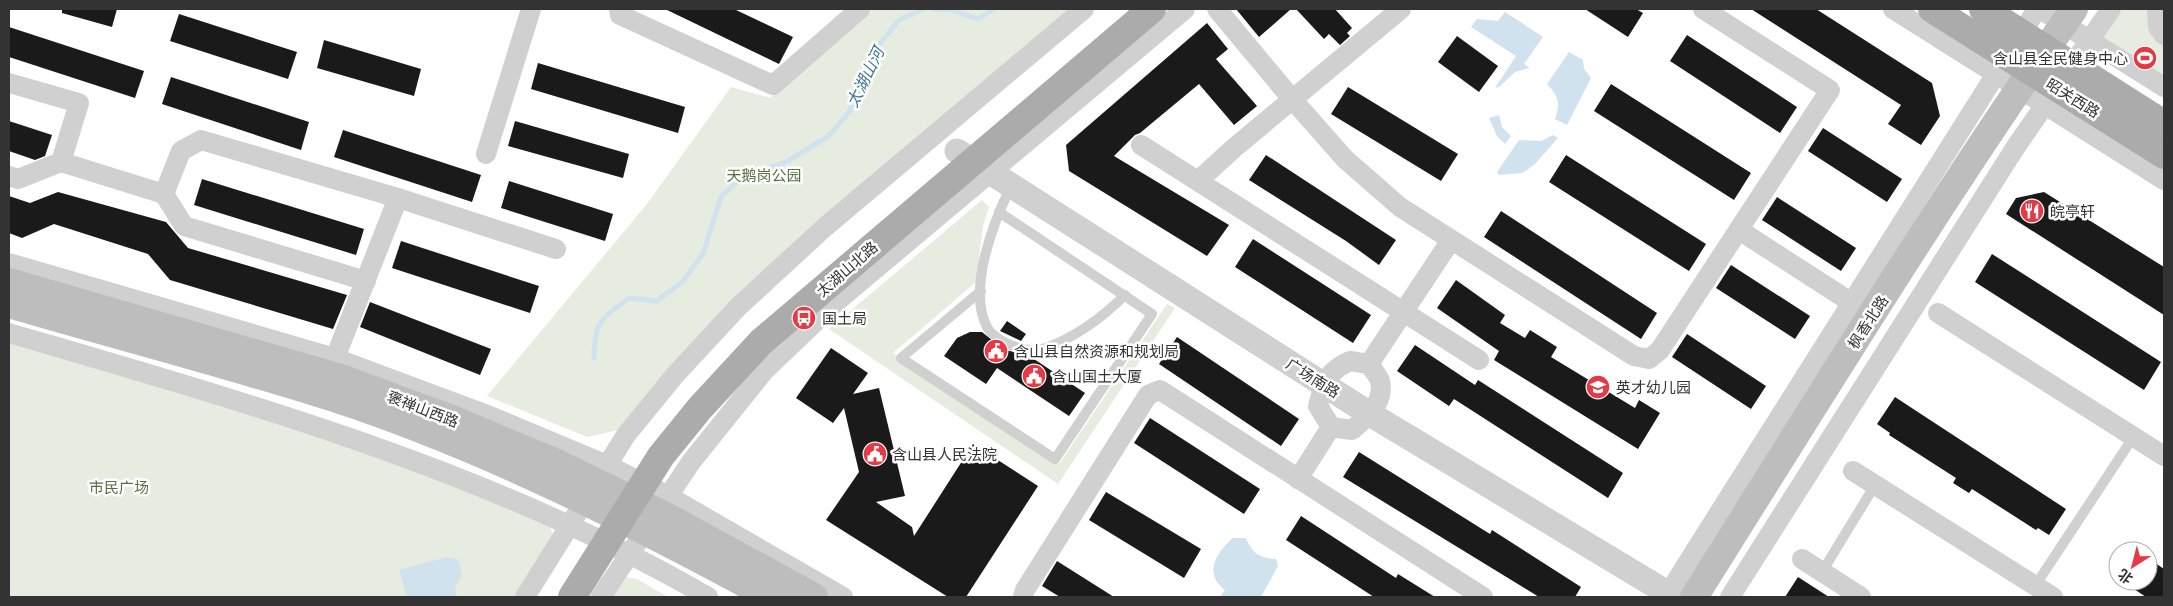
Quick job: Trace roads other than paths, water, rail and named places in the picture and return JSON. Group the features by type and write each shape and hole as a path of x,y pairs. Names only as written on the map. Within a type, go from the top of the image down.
{"main road":[{"name":"太湖山北路","path":"973,162 1125,9"},
{"name":"太湖山北路","path":"572,597 599,538 615,492 647,445 681,404 749,329 973,162 1152,9"},
{"name":"昭关西路","path":"1932,9 2001,65 2051,96 2164,155"},
{"name":"昭关西路","path":"1983,9 2164,124"},
{"name":"枫香北路","path":"1675,596 1862,309 2025,80 2068,16"},
{"name":"褒禅山西路","path":"9,282 344,380 449,418 559,464 656,512 814,597"},
{"name":"褒禅山西路","path":"9,304 337,400 441,438 615,492"},
{"name":"褒禅山西路","path":"656,512 770,597"},
{"name":"太湖山北路","path":"552,597 599,538"}],"street":[{"path":"486,154 531,9"},
{"path":"618,9 620,14 773,85 860,9"},
{"path":"601,597 599,538 615,492 626,435 675,375 738,307 825,227 1084,9"},
{"path":"525,597 599,538 656,512 702,447 764,371 836,302 973,162 1185,9"},
{"path":"1217,9 1292,99 1346,158 1400,208 1634,356 1649,359 1660,350 1830,90 1703,9"},
{"path":"1199,180 1292,99 1401,9"},
{"path":"1893,9 2001,65"},
{"path":"1739,230 1862,309 2001,65 2036,9"},
{"path":"2040,9 2068,16 2090,40 2164,87"},
{"path":"1730,597 2010,156 2112,9"},
{"path":"2157,9 2156,20 2158,27 2164,35"},
{"path":"9,82 79,103 61,162"},
{"path":"2051,96 2164,180"},
{"path":"164,194 180,151 201,140 398,198 556,249"},
{"path":"1141,145 1199,180 1479,360"},
{"path":"9,176 18,179 61,162 164,194 184,226 366,280"},
{"name":"广场南路","path":"973,162 1370,414 1675,596"},
{"path":"335,358 398,198"},
{"path":"1370,364 1451,240"},
{"path":"9,263 335,358 485,414 615,492 843,597"},
{"path":"1938,313 2164,456"},
{"path":"9,333 299,420 415,462 599,538 708,597"},
{"path":"1331,427 1318,406 1324,385 1336,367 1350,361 1370,364"},
{"path":"1331,427 1352,430 1370,414 1379,398 1380,381 1370,364"},
{"path":"1023,597 1030,582 1148,395 1153,391 1160,390 1483,597"},
{"path":"1298,479 1331,427"},
{"path":"1853,471 2053,597"},
{"path":"1802,559 1861,597"}],"lane":[{"path":"1011,186 999,212 985,253 981,291 982,307 988,329 1000,340 1020,349 1041,349 1059,341 1109,312 1125,296"},
{"path":"981,291 901,358 1055,459 1152,314 999,212"},
{"path":"2036,586 2134,436"},
{"path":"1822,572 1875,486"}],"water":[{"path":"1505,12 1543,37 1524,64 1530,68 1515,72 1499,87 1495,88 1516,56 1471,27 1477,19 1498,21"},
{"path":"1569,52 1583,60 1584,69 1591,78 1567,125 1555,119 1558,104 1554,92 1547,84"},
{"path":"1499,115 1502,127 1511,136 1505,144 1497,136 1489,118"},
{"path":"1553,135 1558,138 1534,165 1522,173 1499,175 1497,172 1519,140 1541,141"},
{"path":"1233,538 1246,538 1257,554 1276,559 1278,566 1261,597 1220,597 1225,590 1218,584 1215,577 1214,563 1221,550"},
{"path":"447,557 458,559 462,576 455,587 457,597 407,597 399,570"}],"waterway":[{"name":"太湖山河","path":"594,358 594,346 601,322 629,298 657,301 682,282 703,254 721,197 742,177 786,162 829,136 849,112 879,45 899,20 924,9"},
{"name":"太湖山河","path":"934,9 952,10 978,19 994,9"}],"place":[{"name":"含山县全民健身中心","path":"2145,58"},
{"name":"皖亭轩","path":"2032,211"},
{"name":"国土局","path":"804,318"},
{"name":"含山县自然资源和规划局","path":"996,351"},
{"name":"含山国土大厦","path":"1034,376"},
{"name":"英才幼儿园","path":"1598,387"},
{"name":"含山县人民法院","path":"875,454"}],"park label":[{"name":"天鹅岗公园","path":"764,175"},
{"name":"市民广场","path":"119,487"}]}
